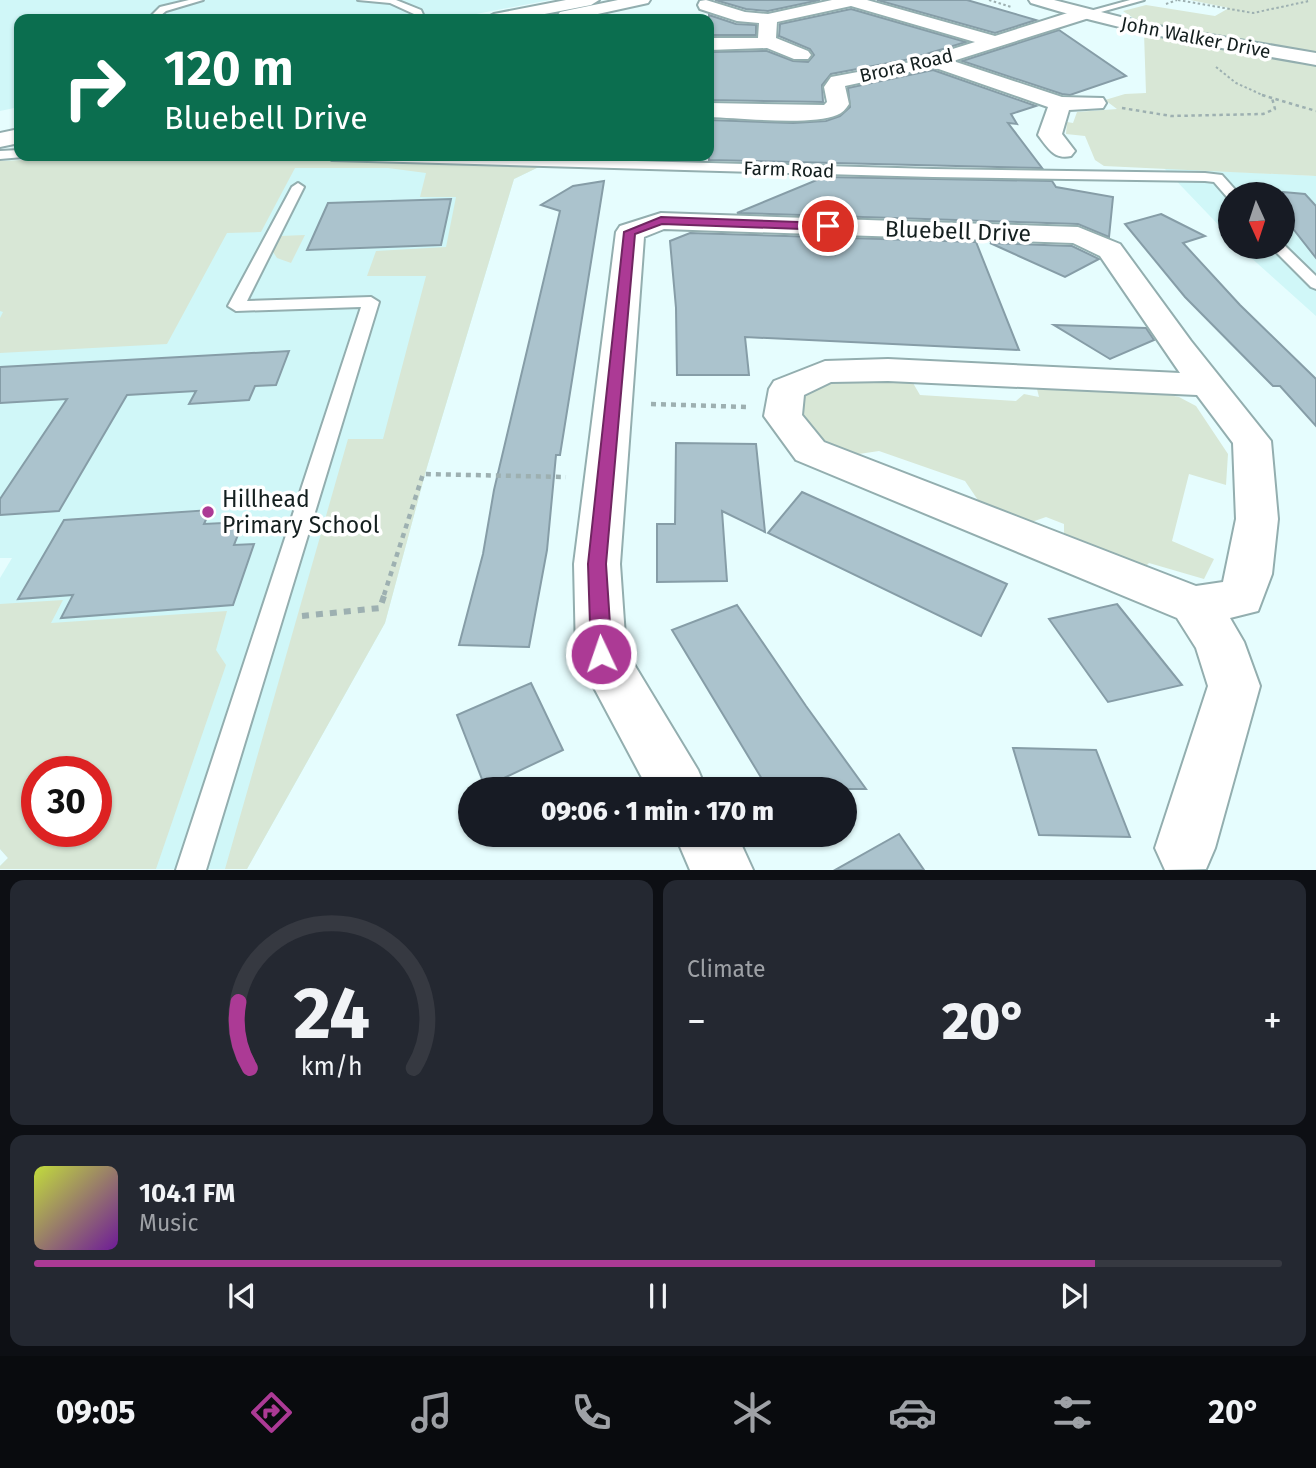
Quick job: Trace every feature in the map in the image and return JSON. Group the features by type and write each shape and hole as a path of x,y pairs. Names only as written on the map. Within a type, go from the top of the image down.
{"street":[{"path":"520,14 591,0"},
{"path":"574,14 642,0"},
{"path":"706,5 743,17 768,19 853,0 922,13 996,42"},
{"name":"John Walker Drive","path":"1037,0 1083,15 1316,59"},
{"name":"Brora Road","path":"714,110 818,113 831,110 838,104 834,87 838,81 883,74 933,61 1083,15"},
{"path":"766,41 768,19"},
{"path":"714,44 748,45 766,41 801,55"},
{"path":"933,61 1060,104 1095,103"},
{"path":"1060,104 1050,135 1063,151"},
{"name":"Bluebell Drive","path":"671,777 601,654 597,564 630,232 661,221 1078,234 1110,250 1252,441 1257,519 1249,574 1241,598 1194,605"},
{"path":"1185,848 1234,686 1219,642 1194,605 810,451 783,416 787,389 825,372 888,370 1208,385"},
{"path":"711,847 723,870"}],"lane":[{"path":"157,14 163,9 199,0"},
{"path":"362,0 391,1 419,14"},
{"path":"1083,15 1140,0"},
{"name":"Farm Road","path":"509,161 933,173 1218,177 1222,182"},
{"path":"191,870 371,302 236,306 298,187"},
{"path":"1290,259 1316,284"}],"path":[{"path":"1166,4 1177,0 1253,13 1308,0 1316,1"},
{"path":"1214,41 1209,45 1207,56 1222,74 1256,93 1316,111"},
{"path":"1095,103 1171,116 1218,116 1263,114 1275,109 1272,98"},
{"path":"612,403 784,409"},
{"path":"266,635 298,617 380,608 423,474 605,478"}],"shaded area":[{"path":"0,0 550,0 476,14 14,14 14,108 0,111"},
{"name":"Hillhead Primary School","path":"0,161 357,161 543,165 514,179 427,467 385,623 247,869 0,869 8,858 0,849 0,578 12,558 0,558"},
{"path":"1164,168 1316,176 1316,316 1252,259 1295,259 1295,182 1218,182 1218,224"}],"green space":[{"path":"1190,0 1316,0 1316,53 1139,22 1123,11 1146,5 1215,16 1229,8"},
{"path":"1144,33 1316,64 1316,176 1104,166 1095,160 1085,136 1066,134 1067,122 1073,123 1077,112 1117,109 1105,100 1125,94 1146,93"},
{"path":"0,161 357,161 543,165 514,179 427,467 385,623 247,869 225,869 348,439 383,439 426,276 367,276 376,251 446,247 456,197 420,197 426,173 388,168 295,168 261,232 227,233 167,344 0,353 0,318 3,312 0,311"},
{"path":"305,235 291,263 277,258 273,252 280,236"},
{"path":"841,379 913,383 920,395 1016,401 1024,394 1039,397 1037,389 1164,394 1179,397 1196,406 1228,454 1226,485 1189,474 1172,541 1214,559 1204,579 1149,563 1142,570 1079,547 1064,534 1064,524 1046,517 1023,525 984,509 965,481 879,451 852,455 821,440 801,421 801,401 814,386"},
{"path":"63,600 51,623 227,611 216,650 226,665 156,869 0,869 8,858 0,849 0,604"}],"building":[{"path":"715,0 820,0 768,11 746,9"},
{"path":"877,0 967,0 1036,20 995,33"},
{"path":"851,9 966,42 910,59 831,74 822,85 823,102 714,100 714,52 767,51 793,61 808,62 814,55 810,49 779,36 780,24"},
{"path":"714,17 736,24 756,25 756,35 714,35"},
{"path":"1059,30 1126,76 1070,95 962,61"},
{"path":"933,70 1036,106 1011,114 1017,124 1008,123 1042,168 714,160 714,120 793,123 826,121 840,116 850,107 848,88"},
{"path":"824,177 1052,181 1056,187 1113,197 1109,237 1078,224 737,213"},
{"path":"604,181 560,455 556,455 547,550 529,647 459,645 483,554 494,490 560,211 541,205 573,186"},
{"path":"1295,193 1305,194 1316,206 1316,258 1295,231"},
{"path":"451,199 441,245 307,250 328,203"},
{"path":"1161,214 1205,236 1183,243 1240,305 1316,379 1316,426 1280,386 1273,386 1185,297 1125,224"},
{"path":"690,233 976,242 1019,350 745,337 749,375 677,375 676,308 670,241"},
{"path":"990,243 1072,246 1099,259 1065,277"},
{"path":"1054,325 1146,328 1154,340 1110,359"},
{"path":"289,351 276,385 255,386 249,400 189,404 196,391 127,395 59,511 0,515 0,499 67,399 0,403 0,367"},
{"path":"676,443 756,444 765,532 722,511 727,581 657,582 657,524 675,524"},
{"path":"802,492 1007,584 981,636 768,533"},
{"path":"210,510 204,524 243,522 234,545 254,544 233,605 61,618 73,595 18,599 64,520"},
{"path":"1117,604 1182,685 1108,702 1049,619"},
{"path":"737,605 866,789 857,789 857,777 761,777 672,630"},
{"path":"531,683 563,750 506,777 481,777 457,715"},
{"path":"1013,748 1096,750 1130,837 1039,835"},
{"path":"899,834 924,870 835,870"}],"place":[{"name":"Hillhead Primary School","path":"208,512"}],"route":[{"path":"601,654 597,564 630,232 661,221 828,226"}]}
